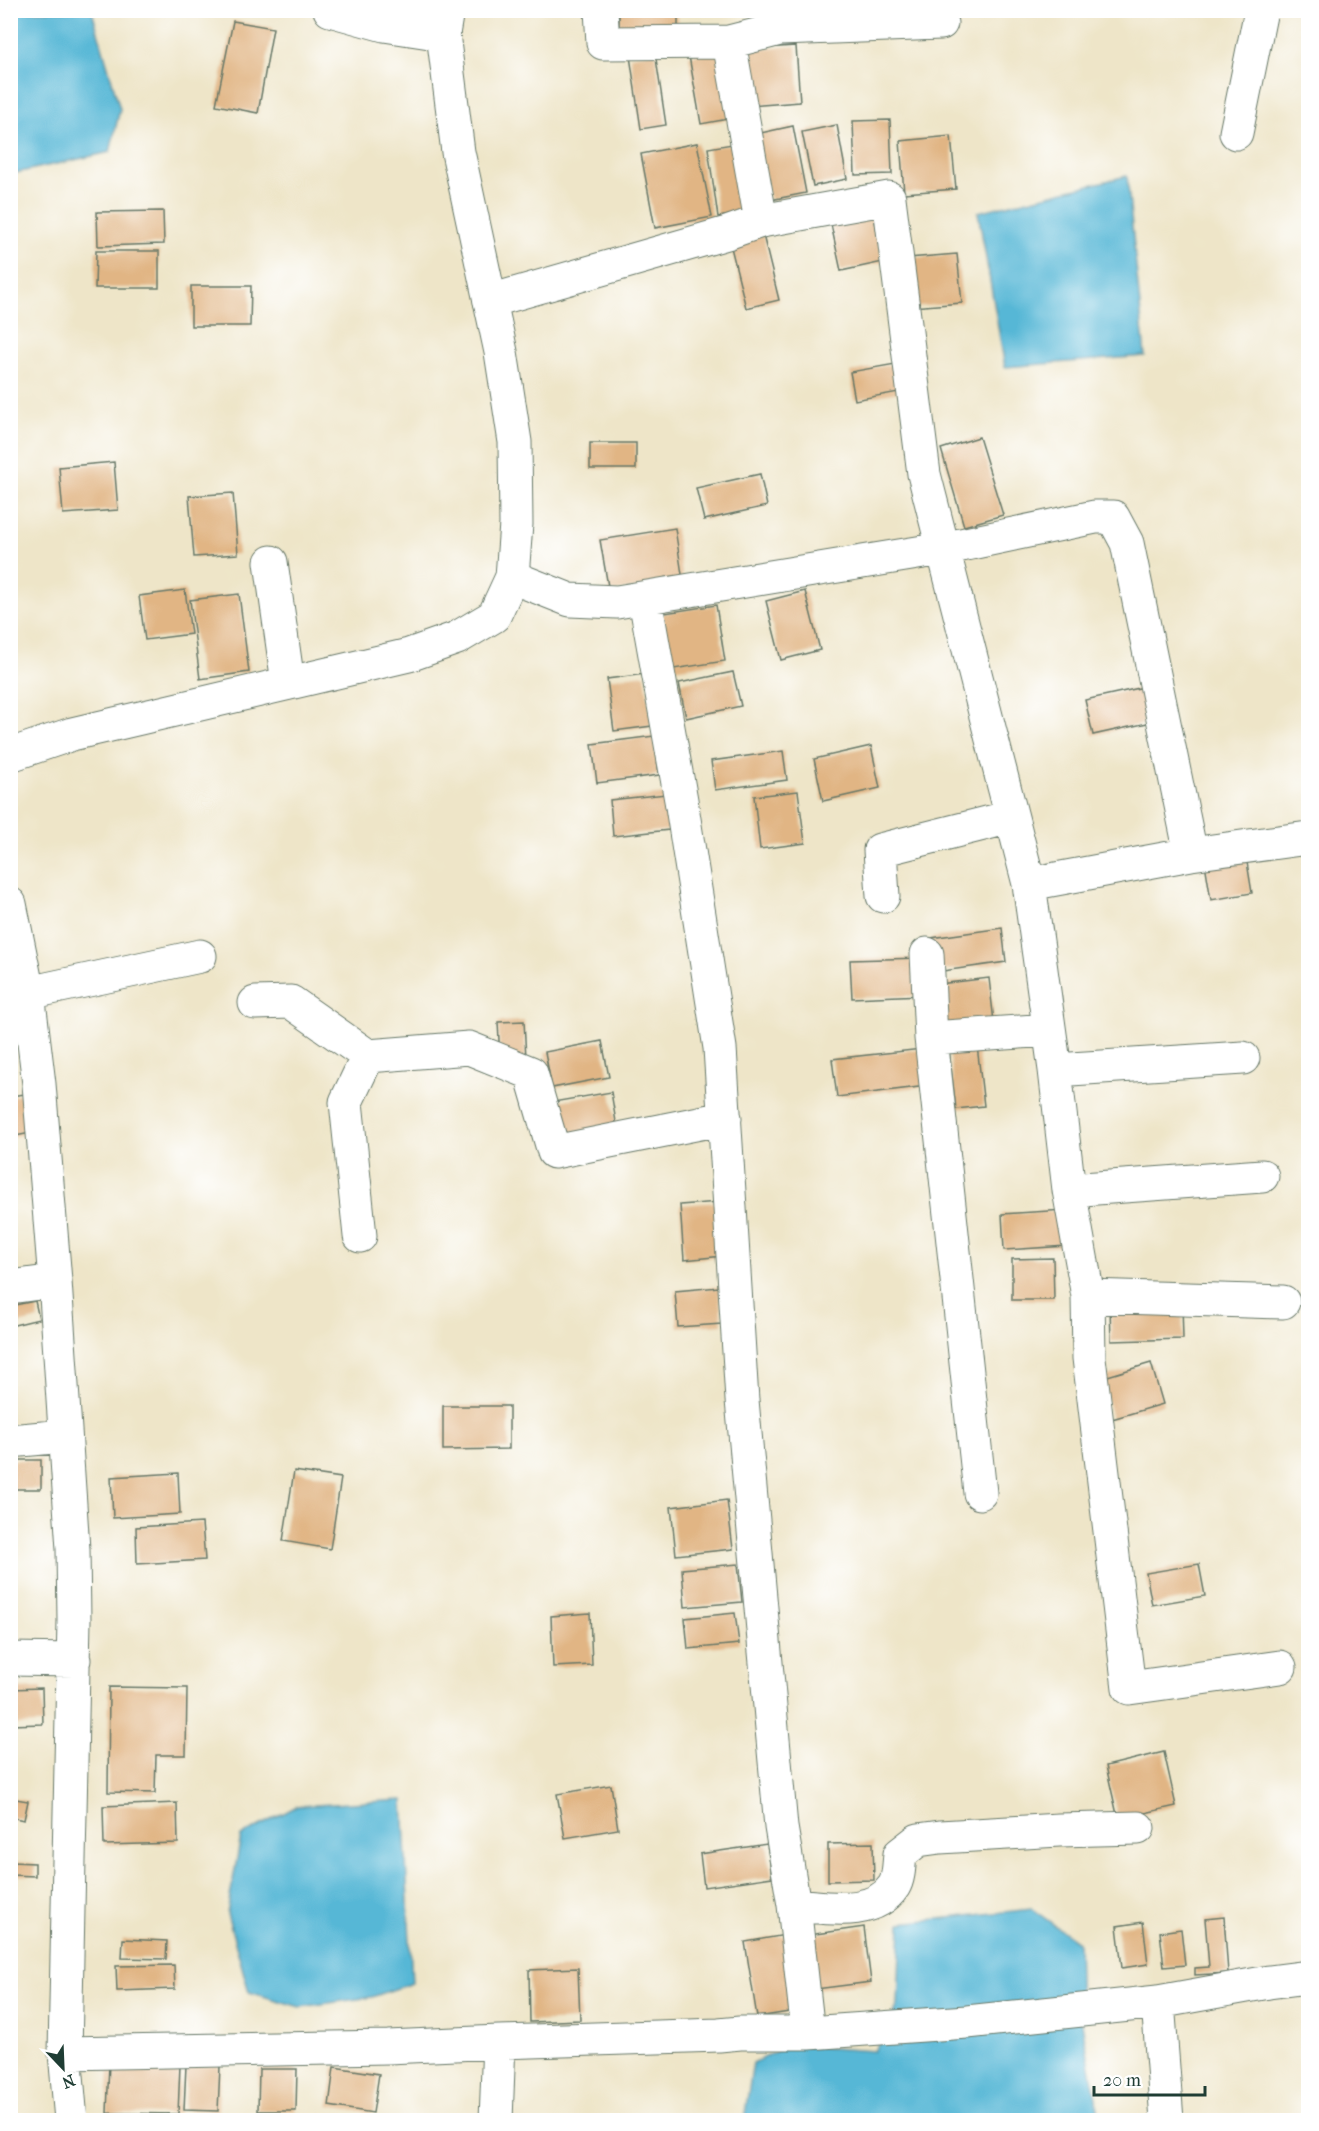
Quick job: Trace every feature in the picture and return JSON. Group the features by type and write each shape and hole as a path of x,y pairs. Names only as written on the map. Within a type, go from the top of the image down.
{"street":[{"path":"10,755 72,734 409,655 457,638 494,616 512,576 516,524 515,442 501,352 458,152 445,22 384,25 330,10"},
{"path":"601,10 603,43 729,42 780,29 941,23"},
{"path":"1236,133 1261,10"},
{"path":"729,42 761,221"},
{"path":"490,301 727,233 761,221 889,198 924,474 1029,884 1069,1190 1088,1296 1089,1358 1129,1688 1280,1667"},
{"path":"512,576 570,600 617,602 942,549 1095,517 1113,517 1127,543 1191,854"},
{"path":"271,562 288,683"},
{"path":"645,598 681,800 719,1036 742,1400 781,1827 794,1905 808,2033"},
{"path":"883,896 880,850 1011,817"},
{"path":"1029,884 1191,854 1308,838"},
{"path":"10,904 28,993 39,1084 73,1549 74,1660 65,2053 71,2121"},
{"path":"927,954 931,1038 980,1493"},
{"path":"28,993 200,956"},
{"path":"255,1004 291,1002 368,1056 469,1048 531,1073 554,1152 725,1118"},
{"path":"931,1038 1049,1030"},
{"path":"360,1236 346,1102 368,1056"},
{"path":"1055,1070 1243,1058"},
{"path":"1069,1190 1262,1176"},
{"path":"10,1287 55,1281"},
{"path":"1088,1296 1283,1302"},
{"path":"10,1441 65,1436"},
{"path":"10,1659 74,1660"},
{"path":"794,1905 855,1909 880,1900 894,1885 900,1854 918,1840 1047,1831 1138,1828"},
{"path":"65,2053 388,2047 740,2033 808,2033 967,2022 1158,2002 1308,1977"},
{"path":"1158,2002 1167,2121"},
{"path":"496,2121 500,2042"}],"water":[{"path":"10,11 92,11 120,109 110,152 11,174"},
{"path":"1127,176 1145,356 1005,367 978,212"},
{"path":"403,1800 412,1983 372,1997 300,2007 249,1992 227,1914 241,1836 297,1806"},
{"path":"1032,1909 1078,1942 1080,2013 1100,2120 744,2120 753,2063 788,2045 874,2051 898,2005 901,1923"}],"building":[{"path":"619,10 678,10 678,27 619,27"},
{"path":"233,21 273,28 258,113 216,105"},
{"path":"796,46 800,102 750,106 746,49"},
{"path":"722,50 734,118 701,124 689,56"},
{"path":"655,52 666,125 641,129 630,56"},
{"path":"890,120 892,174 855,175 853,121"},
{"path":"837,125 847,179 813,186 802,132"},
{"path":"793,126 806,193 770,200 756,134"},
{"path":"951,136 956,189 904,193 900,141"},
{"path":"697,143 712,217 655,228 641,154"},
{"path":"738,143 748,212 718,217 708,148"},
{"path":"872,206 883,262 841,271 829,215"},
{"path":"163,211 164,244 98,246 97,212"},
{"path":"763,235 779,300 746,308 730,243"},
{"path":"96,251 159,251 159,288 95,288"},
{"path":"957,254 962,303 912,307 908,258"},
{"path":"191,286 251,286 250,326 191,326"},
{"path":"895,364 899,392 855,400 850,372"},
{"path":"979,437 1003,515 964,526 941,449"},
{"path":"590,443 636,443 636,469 590,469"},
{"path":"114,462 118,510 63,514 59,467"},
{"path":"760,474 767,506 704,520 696,488"},
{"path":"233,493 238,554 194,557 189,496"},
{"path":"675,528 683,581 609,592 600,540"},
{"path":"185,590 191,634 145,640 139,596"},
{"path":"805,591 820,650 781,660 766,601"},
{"path":"239,594 249,672 200,679 190,600"},
{"path":"716,605 725,661 661,671 652,615"},
{"path":"733,672 741,706 686,718 679,683"},
{"path":"645,674 652,726 614,731 607,679"},
{"path":"1144,687 1152,722 1093,735 1085,700"},
{"path":"654,736 659,775 597,783 592,744"},
{"path":"871,746 880,788 823,801 814,759"},
{"path":"783,751 787,780 715,790 711,761"},
{"path":"798,791 805,843 760,849 754,796"},
{"path":"666,794 669,830 613,836 610,800"},
{"path":"1245,850 1252,893 1211,900 1204,857"},
{"path":"1002,928 1006,962 936,972 931,938"},
{"path":"921,958 922,995 852,998 850,960"},
{"path":"989,978 994,1022 944,1028 939,984"},
{"path":"524,1021 526,1058 500,1059 498,1022"},
{"path":"976,1037 984,1106 956,1109 948,1041"},
{"path":"602,1041 609,1077 552,1088 545,1052"},
{"path":"922,1049 927,1086 837,1097 832,1059"},
{"path":"611,1092 618,1134 560,1144 553,1102"},
{"path":"25,1094 31,1133 10,1137 10,1096"},
{"path":"719,1202 723,1256 684,1260 680,1205"},
{"path":"1065,1210 1067,1246 1004,1250 1002,1214"},
{"path":"1053,1258 1054,1300 1012,1300 1012,1259"},
{"path":"719,1287 722,1324 678,1327 675,1291"},
{"path":"35,1301 39,1319 10,1326 10,1306"},
{"path":"1182,1304 1183,1339 1111,1341 1110,1306"},
{"path":"1151,1363 1163,1404 1112,1419 1101,1378"},
{"path":"443,1406 509,1406 509,1449 443,1450"},
{"path":"10,1460 41,1460 41,1489 10,1489"},
{"path":"294,1471 341,1478 330,1549 283,1541"},
{"path":"178,1473 180,1514 113,1518 111,1477"},
{"path":"727,1500 733,1549 676,1555 671,1507"},
{"path":"202,1523 205,1560 137,1564 136,1527"},
{"path":"738,1564 742,1602 685,1607 682,1569"},
{"path":"1199,1564 1205,1596 1152,1605 1146,1573"},
{"path":"590,1613 592,1665 553,1667 551,1616"},
{"path":"735,1613 739,1644 688,1649 685,1618"},
{"path":"109,1687 187,1688 186,1755 156,1755 155,1793 108,1792"},
{"path":"42,1688 43,1724 10,1725 10,1689"},
{"path":"1164,1752 1176,1806 1118,1819 1106,1766"},
{"path":"611,1785 618,1829 565,1838 557,1794"},
{"path":"10,1798 28,1801 24,1820 10,1817"},
{"path":"177,1803 178,1843 104,1845 103,1806"},
{"path":"873,1843 874,1880 828,1881 828,1844"},
{"path":"767,1844 772,1877 704,1887 700,1854"},
{"path":"11,1862 35,1863 35,1876 11,1875"},
{"path":"1224,1917 1228,1973 1195,1975 1195,1968 1209,1967 1205,1919"},
{"path":"1143,1922 1148,1964 1122,1968 1117,1926"},
{"path":"864,1927 871,1982 816,1989 809,1935"},
{"path":"1181,1929 1185,1965 1164,1967 1160,1932"},
{"path":"791,1934 802,2010 757,2017 745,1942"},
{"path":"123,1939 167,1941 166,1959 122,1958"},
{"path":"174,1965 175,1989 117,1991 116,1966"},
{"path":"578,1968 580,2020 530,2022 529,1970"},
{"path":"109,2063 180,2065 178,2114 107,2113"},
{"path":"186,2065 220,2066 218,2111 184,2110"},
{"path":"334,2067 379,2074 373,2113 329,2106"},
{"path":"259,2069 297,2069 296,2111 258,2111"}]}
